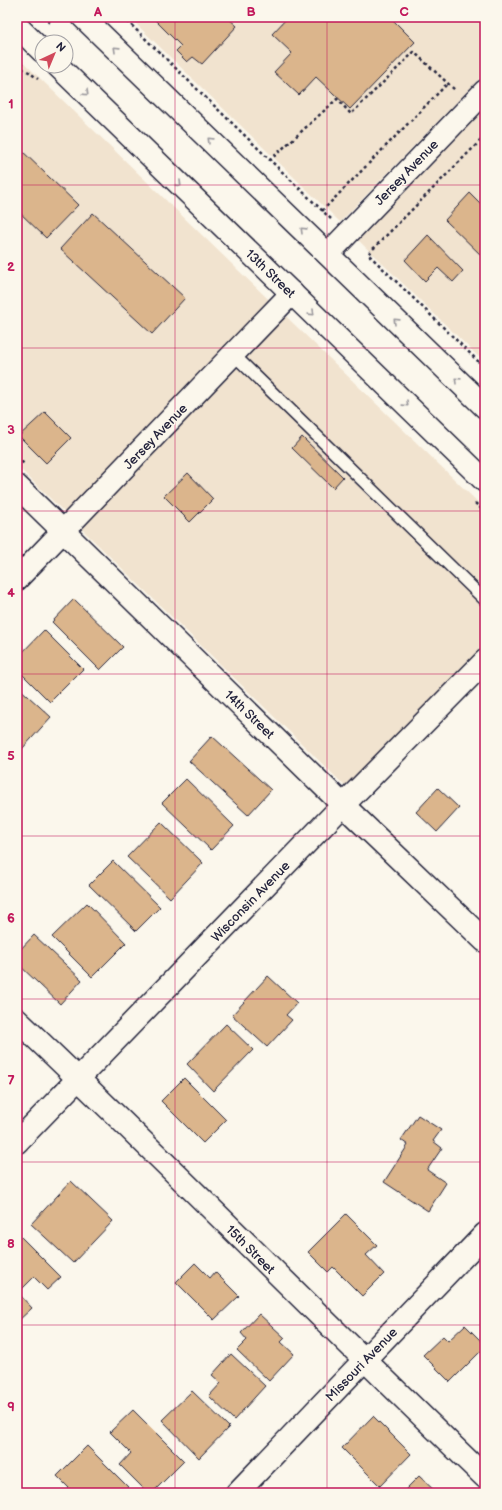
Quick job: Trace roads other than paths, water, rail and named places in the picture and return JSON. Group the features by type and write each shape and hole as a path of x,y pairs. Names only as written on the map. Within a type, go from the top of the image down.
{"main road":[{"path":"83,17 485,407"},
{"path":"17,26 34,43"},
{"name":"13th Street","path":"66,74 485,481"},
{"name":"Jersey Avenue","path":"328,254 485,91"},
{"name":"Jersey Avenue","path":"17,579 292,293"},
{"name":"14th Street","path":"17,486 485,941"},
{"name":"Wisconsin Avenue","path":"17,1142 485,661"},
{"name":"15th Street","path":"17,1020 485,1477"},
{"name":"Missouri Avenue","path":"237,1493 485,1234"}],"lane":[{"path":"233,354 485,600"}]}
